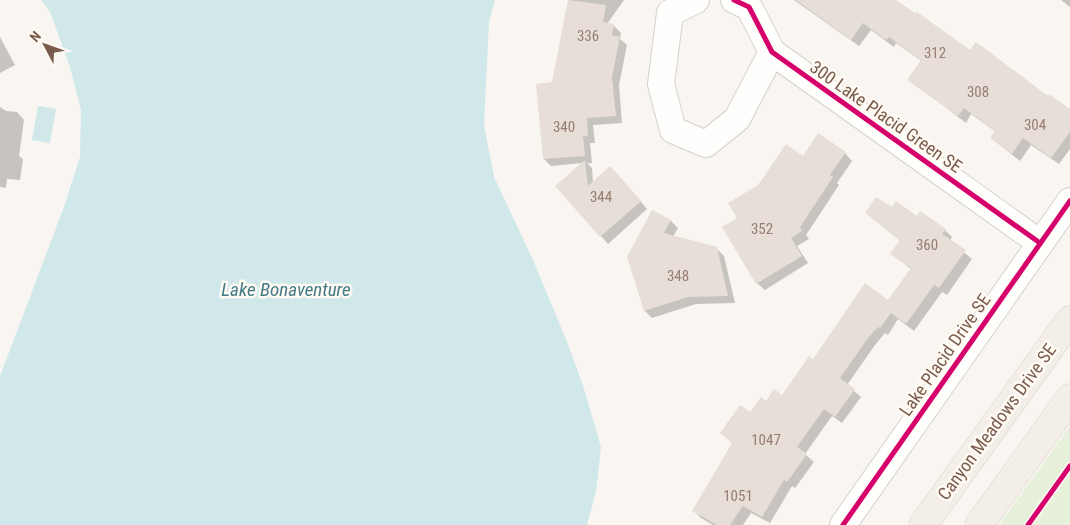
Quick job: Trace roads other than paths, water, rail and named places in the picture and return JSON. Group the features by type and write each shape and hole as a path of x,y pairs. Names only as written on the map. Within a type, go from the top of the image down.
{"main road":[{"name":"Canyon Meadows Drive SE","path":"923,525 1070,320"},
{"path":"979,525 1070,398"}],"street":[{"path":"696,0 670,13 661,84 673,130 706,144 737,119 772,52"},
{"name":"300 Lake Placid Green SE","path":"734,0 749,7 772,52 1040,243"},
{"name":"Lake Placid Drive SE","path":"843,525 1070,202"}],"water":[{"name":"Lake Bonaventure","path":"41,0 495,0 489,22 484,125 494,177 533,260 568,344 584,389 601,447 596,491 587,525 0,525 0,376 64,207 80,157 81,110 70,67 50,12"},
{"path":"38,106 56,109 50,143 32,140"}]}
